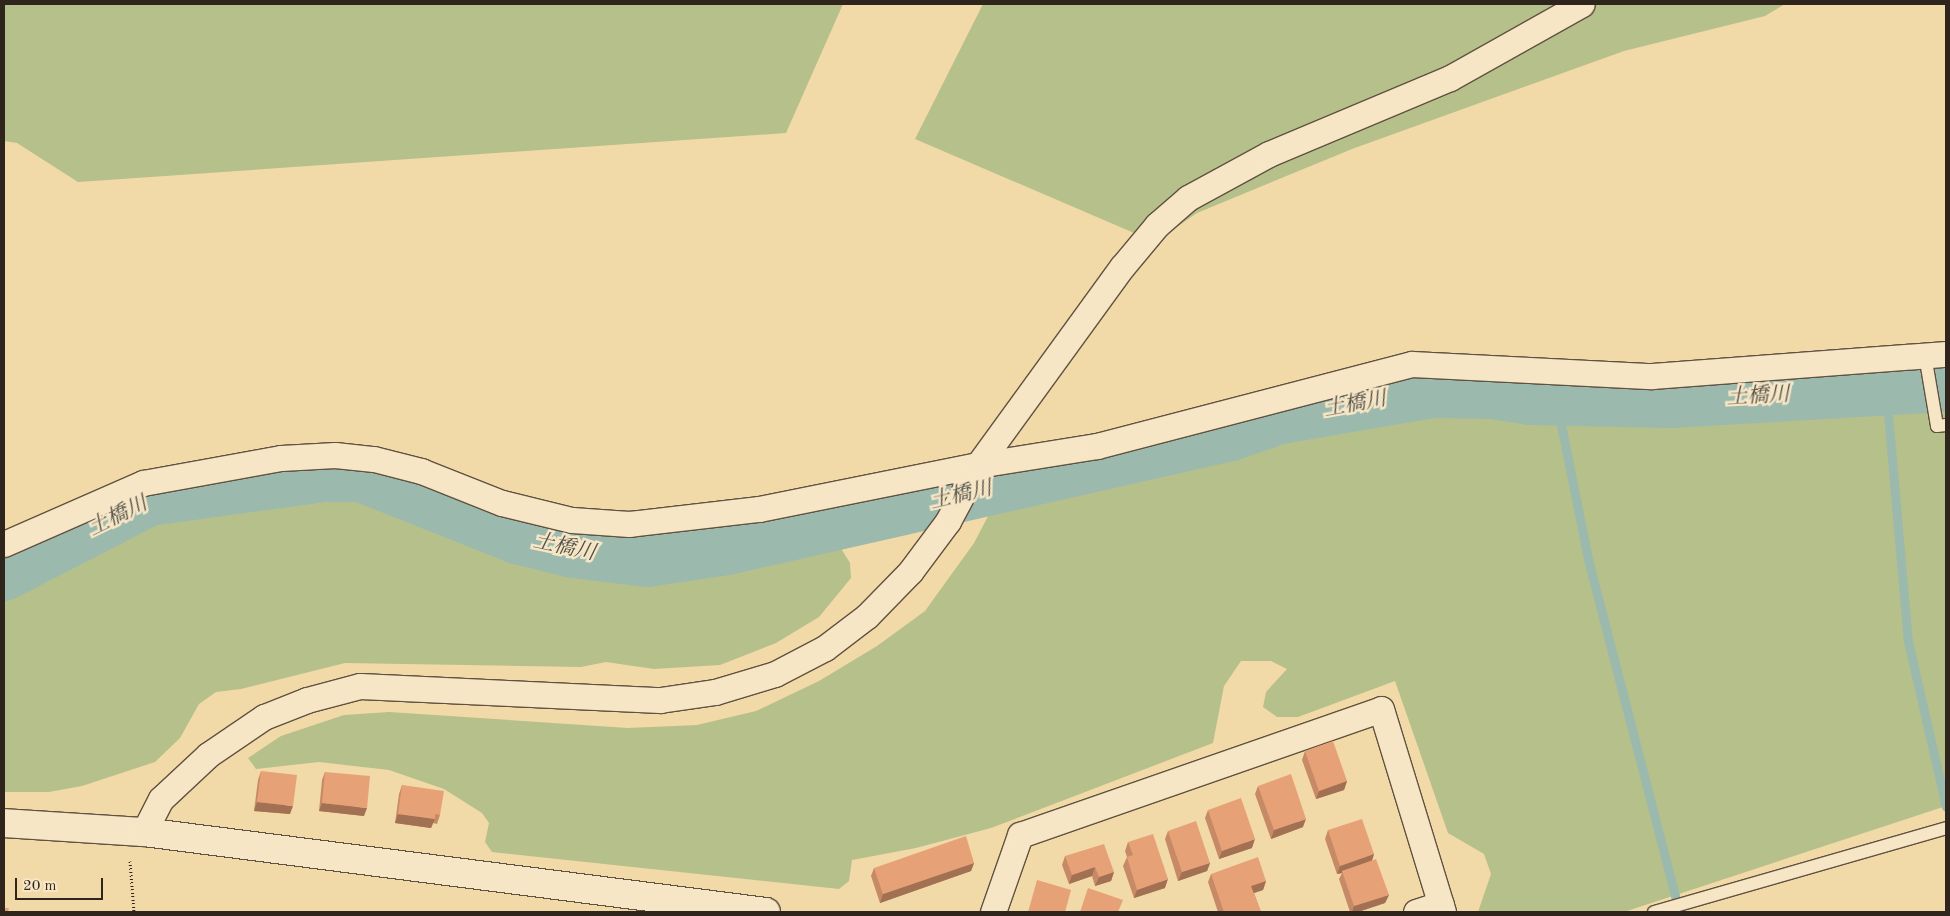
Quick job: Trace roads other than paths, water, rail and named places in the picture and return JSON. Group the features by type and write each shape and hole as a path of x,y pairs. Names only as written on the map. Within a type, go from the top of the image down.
{"street":[{"path":"144,832 161,800 208,755 256,722 307,700 360,686 660,700 715,692 775,674 825,648 867,616 910,572 948,521 978,465 1122,267 1157,225 1188,198 1269,154 1450,78 1582,4"},
{"path":"4,544 143,483 281,458 335,455 374,459 421,471 502,503 572,520 629,524 759,509 978,465 1097,446 1412,364 1652,376 1936,355"},
{"path":"993,912 1020,835 1380,709 1442,908 1416,912"},
{"path":"4,823 144,832 766,912"}],"lane":[{"path":"1936,355 1937,426 1946,425"},
{"path":"1654,912 1946,828"}],"waterway":[{"name":"土橋川","path":"4,575 149,500 325,476 361,476 517,538 573,552 647,561 727,549 1231,435 1280,418 1432,392 1493,393 1529,399 1670,402 1946,386"},
{"path":"1886,391 1908,641 1946,807"},
{"path":"1556,400 1589,563 1679,912"}]}
